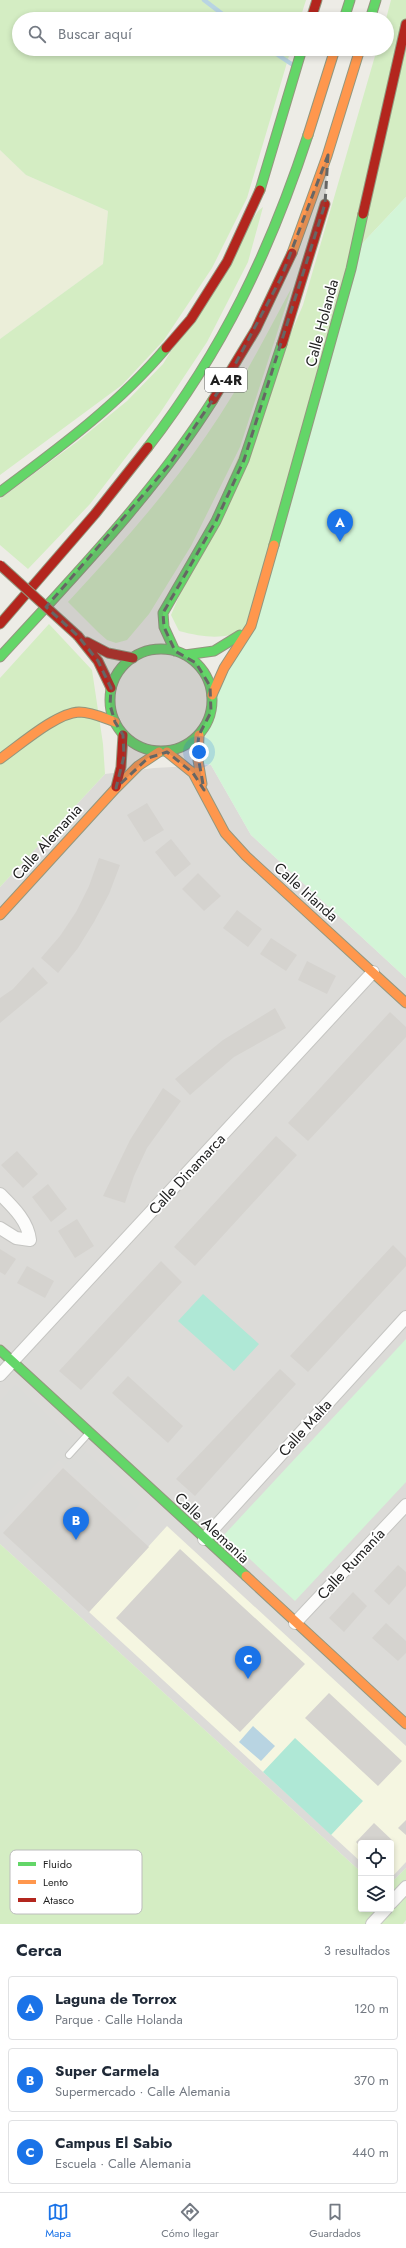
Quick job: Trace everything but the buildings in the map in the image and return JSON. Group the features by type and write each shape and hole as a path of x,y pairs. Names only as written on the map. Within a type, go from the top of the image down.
{"main road":[{"path":"313,12 317,0"},
{"path":"346,12 350,0"},
{"path":"372,12 376,0"},
{"path":"338,6 338,12"},
{"name":"Calle Holanda","path":"212,695 224,668 251,626 351,269 406,24"},
{"path":"0,492 72,438 147,371 191,319 227,262 257,199 300,56"},
{"name":"A-4R","path":"0,624 94,518 141,458 207,365 234,316 277,223 301,156 333,56"},
{"name":"A-4R","path":"0,657 113,532 169,464 230,374 257,328 281,278 328,155 358,56"},
{"path":"175,651 164,627 163,613 216,521 244,460 274,371 325,204 328,155"},
{"path":"0,487 9,484"},
{"path":"0,566 78,636 103,652 118,657 133,658"},
{"path":"185,655 213,653 224,649 251,626"},
{"path":"78,636 98,661 111,688"},
{"path":"160,649 175,651 185,655 196,663 205,673 212,695 211,712 199,735 189,744 163,752 135,744 123,735 114,722 110,705 111,688 123,666 133,658 146,651 160,649"},
{"path":"0,759 60,719 73,713 85,712 114,722"},
{"name":"Calle Alemania","path":"116,788 121,774 124,756 123,735"},
{"name":"Calle Irlanda","path":"199,735 197,750 198,771 204,790"},
{"name":"Calle Irlanda","path":"163,752 193,773 204,790 225,833 246,856 406,1003"},
{"name":"Calle Alemania","path":"0,915 138,766 163,752"},
{"name":"Calle Alemania","path":"0,1350 204,1540 406,1724"}],"street":[{"name":"Calle Dinamarca","path":"0,1375 373,972"},
{"path":"0,1194 17,1211 29,1229 30,1240 16,1238 0,1228"},
{"name":"Calle Malta","path":"204,1540 406,1317"},
{"name":"Calle Rumanía","path":"295,1623 406,1505"},
{"path":"394,1900 406,1887"},
{"path":"372,1924 383,1912"}],"lane":[{"path":"69,1455 90,1433"}],"highlighted area":[{"path":"328,155 325,204 244,460 216,521 163,613 164,627 175,651 196,663 210,686 211,712 199,735 197,750 204,790 193,773 167,752 148,758 116,788 124,756 123,735 115,722 110,705 111,688 98,661 78,636 46,607 169,465 230,374 281,278"}],"shaded area":[{"path":"0,150 26,175 108,211 103,264 0,339"},
{"path":"211,765 251,835 406,978 406,1868 394,1880 394,1840 358,1840 358,1869 0,1544 0,887 105,774 154,768"},
{"path":"15,1385 140,1503 125,1519 59,1460 0,1521 0,1402"},
{"path":"167,1526 406,1746 406,1862 394,1875 394,1840 358,1840 358,1859 89,1612"}],"green space":[{"path":"0,0 306,0 302,12 12,12 12,56 289,56 247,198 212,268 164,340 122,385 0,475 0,339 103,264 108,211 26,175 0,150"},
{"path":"391,0 406,0 406,197 358,248 249,631 214,637 179,631 171,615 303,305 375,56 394,56 394,12 388,12"},
{"path":"406,197 406,978 251,835 211,765 197,762 199,741 208,713 249,631 358,248"},
{"path":"263,207 248,262 207,342 160,413 90,504 28,569 0,545 0,499 78,441 127,401 163,364 258,211"},
{"path":"292,287 240,447 191,546 149,614 127,640 116,643 107,640 68,602 140,522 190,458 218,418 241,381"},
{"path":"49,624 92,670 103,744 105,774 0,887 0,678"},
{"path":"203,1294 259,1344 234,1371 178,1321"},
{"path":"406,1339 406,1482 295,1601 224,1535"},
{"path":"0,1544 358,1869 358,1912 394,1912 394,1880 406,1868 406,1920 403,1924 0,1924"},
{"path":"295,1738 363,1801 331,1835 263,1772"}],"water":[{"path":"253,1726 275,1746 261,1761 239,1742"}],"waterway":[{"path":"204,0 220,12"},
{"path":"280,56 293,65"}],"traffic: fast":[{"path":"346,12 350,0"},
{"path":"372,12 376,0"},
{"path":"260,190 300,56"},
{"path":"148,447 175,411 199,374 222,336 242,298 278,219 308,135"},
{"path":"274,545 351,269 363,214"},
{"path":"175,651 164,627 163,613 216,521 244,460 282,344"},
{"path":"0,492 66,442 108,407 129,388 166,348"},
{"path":"0,657 85,565 139,501 190,435 213,400"},
{"path":"185,655 214,651 240,635"},
{"path":"161,649 181,653 197,664 208,680 212,700 208,720 197,736 181,747 161,751 141,747 125,736 114,720 110,700 114,680 125,664 141,653 161,649"},
{"path":"0,1350 246,1576"}],"traffic: slow":[{"path":"308,135 333,56"},
{"path":"292,253 327,156 358,56"},
{"path":"212,695 224,668 251,626 274,545"},
{"path":"0,759 49,724 70,714 79,712 89,713 115,722"},
{"path":"199,735 198,760 202,784"},
{"path":"0,915 116,788 138,766 159,752"},
{"path":"167,752 193,773 225,833 246,856 406,1003"},
{"path":"246,1576 406,1724"}],"traffic: jam":[{"path":"313,12 317,0"},
{"path":"363,214 406,24"},
{"path":"166,348 191,319 227,262 260,190"},
{"path":"282,344 325,204"},
{"path":"213,400 256,329 292,253"},
{"path":"0,624 95,514 148,447"},
{"path":"0,565 78,636"},
{"path":"78,636 98,661 111,688"},
{"path":"87,642 108,653 133,658"},
{"path":"116,787 121,767 123,735"}],"place":[{"name":"Laguna de Torrox","path":"340,542"},
{"name":"Super Carmela","path":"76,1540"},
{"name":"Campus El Sabio","path":"248,1679"}]}
